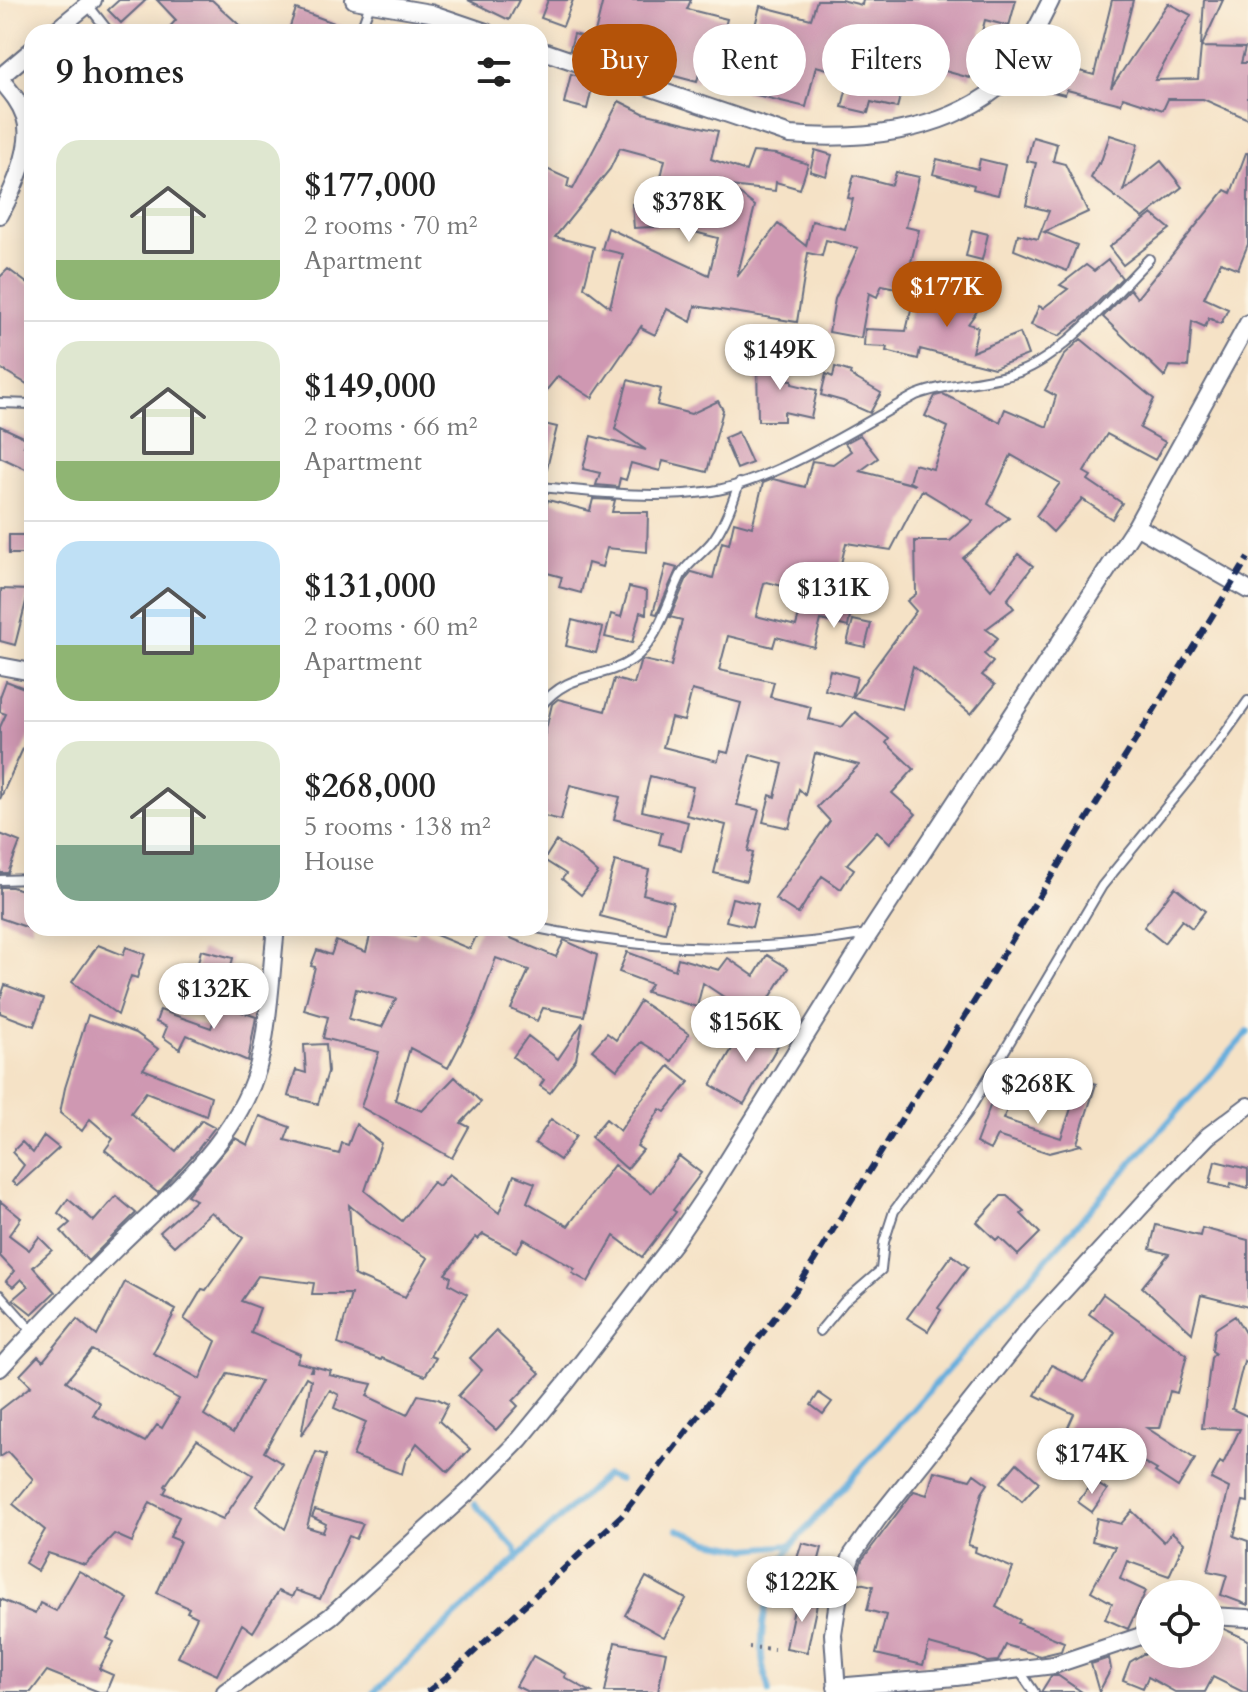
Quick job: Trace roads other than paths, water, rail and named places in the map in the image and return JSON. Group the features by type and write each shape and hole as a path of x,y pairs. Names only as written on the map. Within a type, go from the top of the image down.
{"street":[{"path":"548,53 790,135 862,137 915,126 960,110 998,87 1030,41 1051,0"},
{"path":"64,24 90,2"},
{"path":"362,2 430,13 462,24"},
{"path":"24,57 0,78 18,101 24,116"},
{"path":"0,215 24,163"},
{"path":"225,1692 331,1616 469,1491 520,1439 674,1242 869,934 1136,526 1248,323"},
{"path":"1136,526 1248,590"},
{"path":"0,666 24,670"},
{"path":"0,1368 221,1140 246,1099 261,1056 275,936"},
{"path":"1136,1638 1054,1665 836,1689 833,1634 839,1594 852,1555 1032,1325 1208,1136 1248,1106"},
{"path":"1224,1617 1248,1618"}],"lane":[{"path":"90,2 104,24"},
{"path":"361,24 362,2"},
{"path":"548,488 644,496 708,492 771,473 916,395 939,386 998,379 1047,358 1149,259"},
{"path":"0,403 24,404"},
{"path":"548,697 572,680 617,667 644,650 683,572 713,541 728,516 739,483"},
{"path":"820,1331 844,1302 881,1270 884,1242 894,1211 967,1114 1102,886 1216,746 1248,701"},
{"path":"0,880 24,879"},
{"path":"548,930 632,943 698,949 811,944 869,934"},
{"path":"0,1295 33,1332"},
{"path":"1018,1670 1034,1692"}],"waterway":[{"path":"769,1692 762,1659 765,1611 773,1583 792,1545 1248,1032"},
{"path":"374,1692 606,1475 619,1480"},
{"path":"475,1504 518,1556"},
{"path":"678,1529 710,1542 747,1549 791,1545"}],"railway":[{"path":"427,1692 622,1515 796,1290 1248,558"}]}
